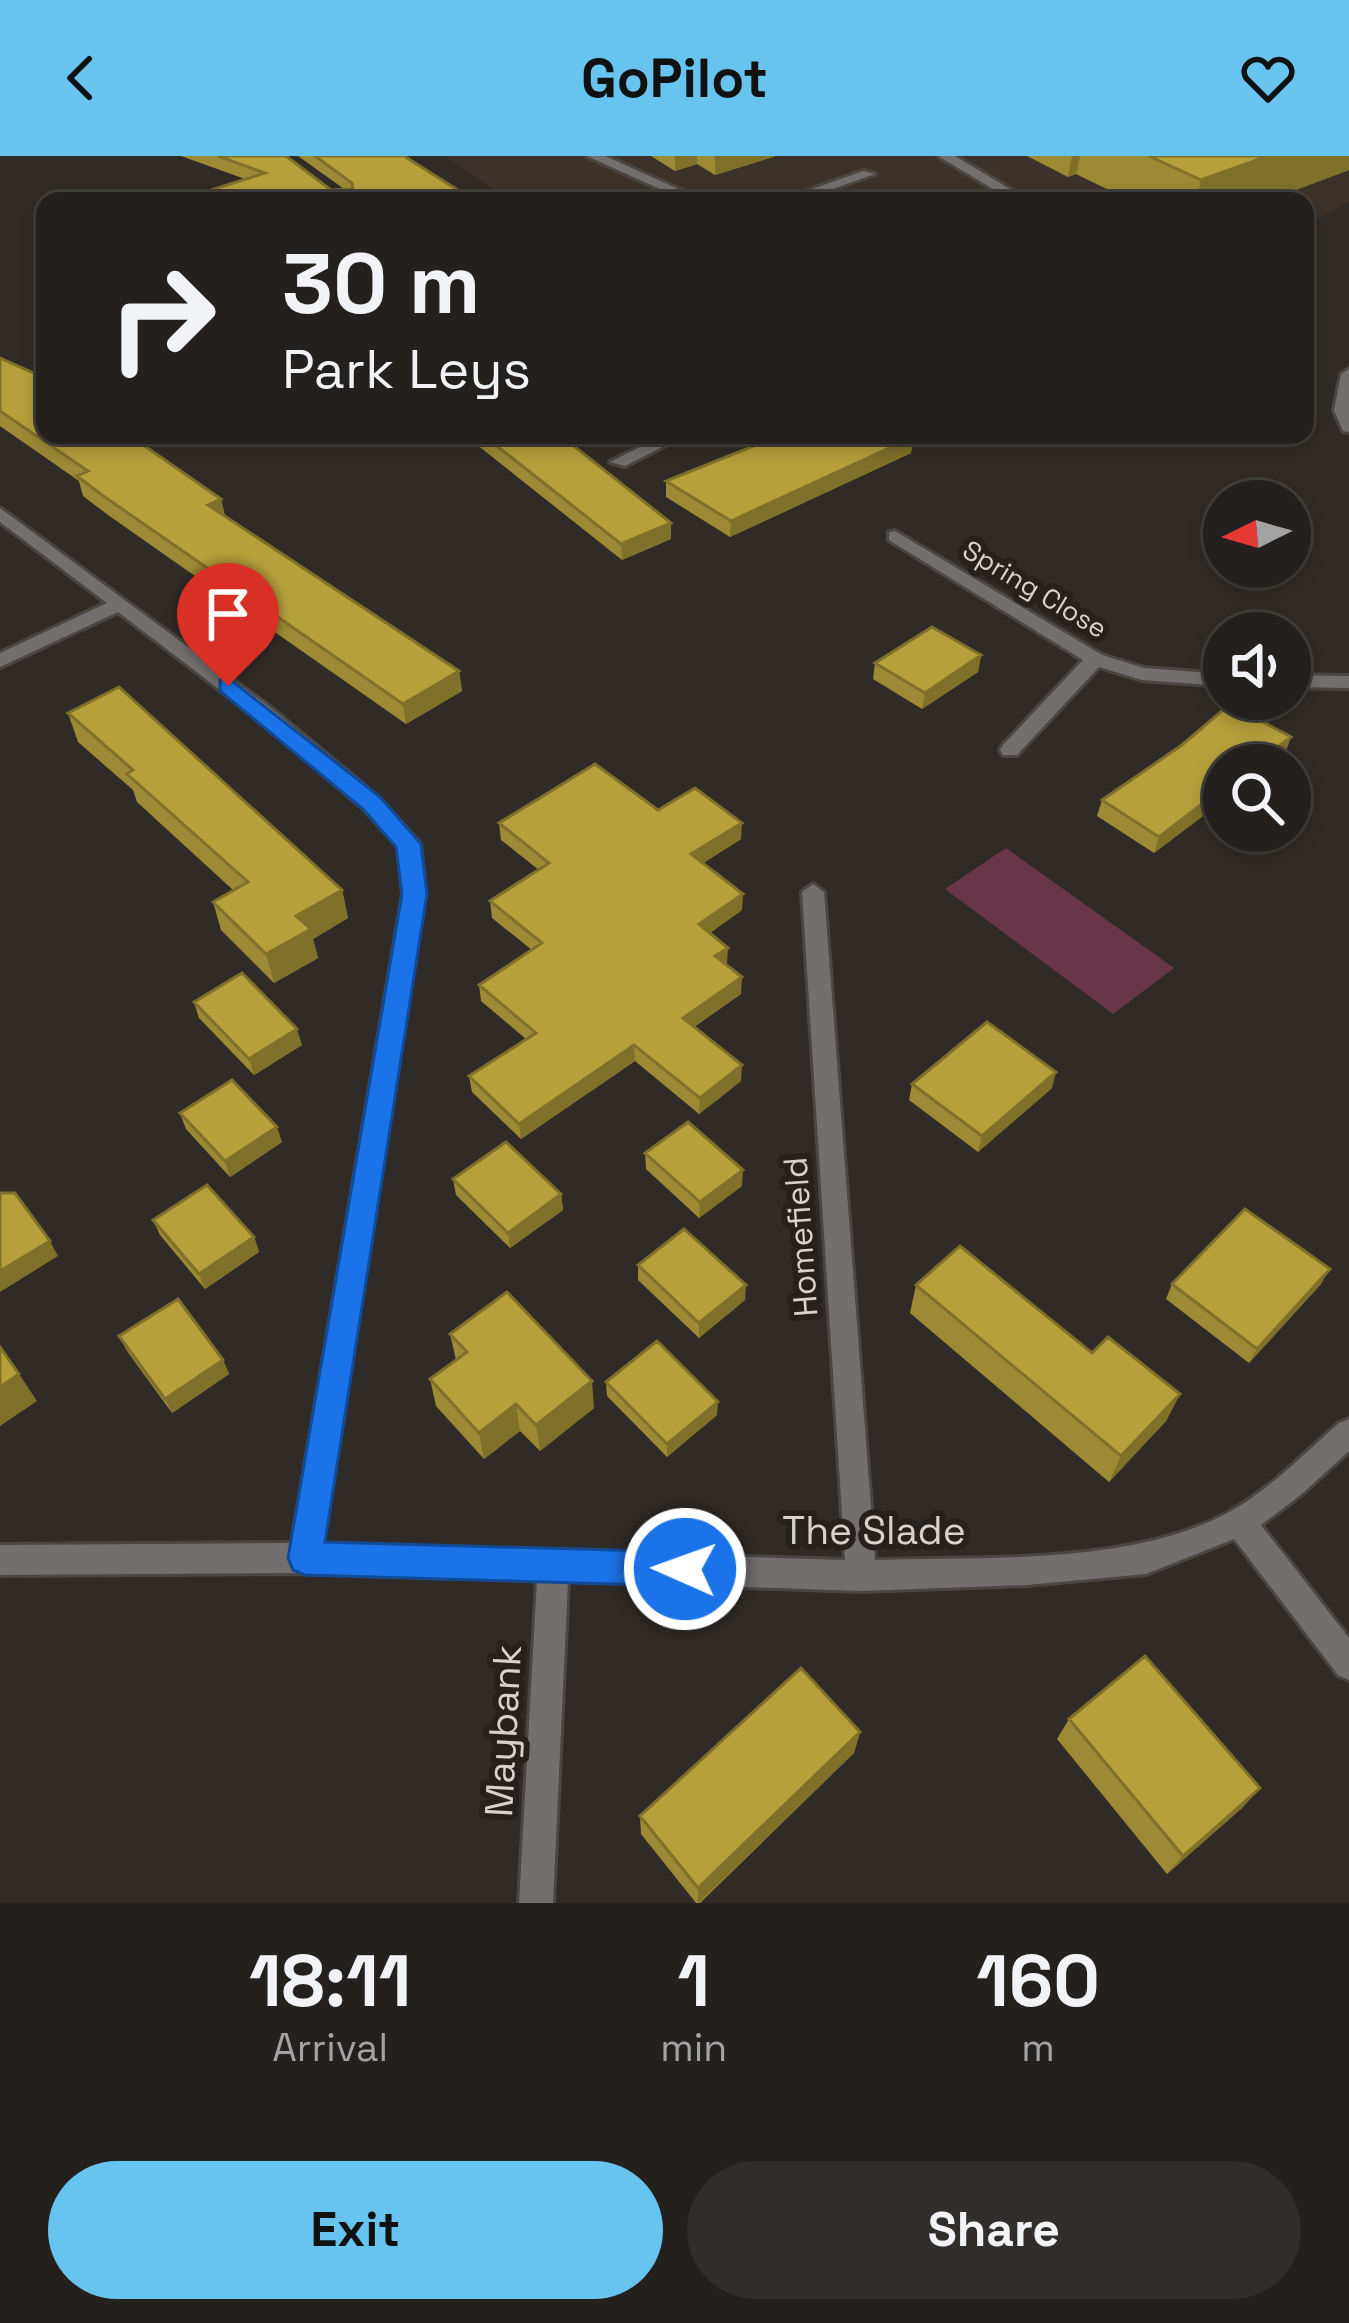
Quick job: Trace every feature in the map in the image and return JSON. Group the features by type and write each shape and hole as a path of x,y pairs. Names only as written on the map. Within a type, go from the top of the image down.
{"street":[{"path":"595,156 677,192"},
{"path":"945,156 1007,192"},
{"path":"813,192 868,174"},
{"path":"1349,374 1342,410 1349,427"},
{"path":"619,462 657,444"},
{"path":"0,513 264,712 371,803 409,844 414,894 305,1558"},
{"name":"Spring Close","path":"895,536 1095,659 1142,674 1203,678"},
{"path":"0,661 118,604"},
{"path":"1010,750 1095,659"},
{"path":"1311,681 1349,682"},
{"name":"Homefield","path":"813,892 861,1576"},
{"name":"The Slade","path":"0,1561 305,1558 861,1576 1027,1570 1146,1559 1240,1522 1349,1432"},
{"path":"1240,1522 1349,1664"},
{"name":"Maybank","path":"536,1903 554,1564"}],"shaded area":[{"path":"445,156 1349,156 1349,202 1314,220 1314,192 498,192"},
{"path":"1006,848 1174,968 1113,1014 945,889"}],"building":[{"path":"218,156 286,156 331,190 353,189 352,183 315,156 404,156 461,192 214,189 265,173"},
{"path":"1149,156 1268,156 1201,180"},
{"path":"0,358 36,374 36,436 0,411"},
{"path":"48,444 142,444 221,499 208,505 459,671 403,704 77,476 88,471"},
{"path":"494,444 571,444 671,523 621,544"},
{"path":"758,444 898,444 731,521 666,481"},
{"path":"932,627 981,655 925,693 875,663"},
{"path":"119,687 342,890 296,916 311,929 266,954 213,902 248,882 127,774 133,770 68,713"},
{"path":"1211,720 1260,720 1291,737 1282,744 1203,744 1203,803 1159,837 1102,800"},
{"path":"595,764 658,810 695,788 742,823 691,854 743,894 699,924 728,948 715,956 742,977 683,1018 742,1065 700,1098 634,1045 519,1124 469,1076 536,1033 479,985 542,943 490,901 549,863 499,823"},
{"path":"242,973 297,1029 249,1059 194,1002"},
{"path":"987,1022 1056,1072 982,1136 912,1084"},
{"path":"232,1080 277,1127 225,1161 180,1113"},
{"path":"688,1122 743,1170 700,1202 645,1153"},
{"path":"506,1142 561,1194 508,1233 453,1179"},
{"path":"207,1185 254,1237 199,1274 153,1220"},
{"path":"0,1193 15,1193 50,1241 0,1271"},
{"path":"1245,1209 1330,1269 1257,1349 1172,1284"},
{"path":"684,1229 746,1285 699,1323 638,1265"},
{"path":"960,1246 1092,1353 1108,1337 1180,1394 1121,1456 916,1285"},
{"path":"507,1292 592,1381 536,1425 516,1404 479,1433 430,1379 467,1352 450,1334"},
{"path":"178,1299 223,1360 165,1399 119,1336"},
{"path":"657,1341 718,1402 667,1444 606,1382"},
{"path":"0,1347 19,1374 0,1387"},
{"path":"1145,1656 1260,1788 1183,1856 1069,1719"},
{"path":"801,1668 860,1732 698,1888 640,1816"}],"route":[{"path":"228,686 371,803 409,844 414,894 305,1558 685,1569"}]}
